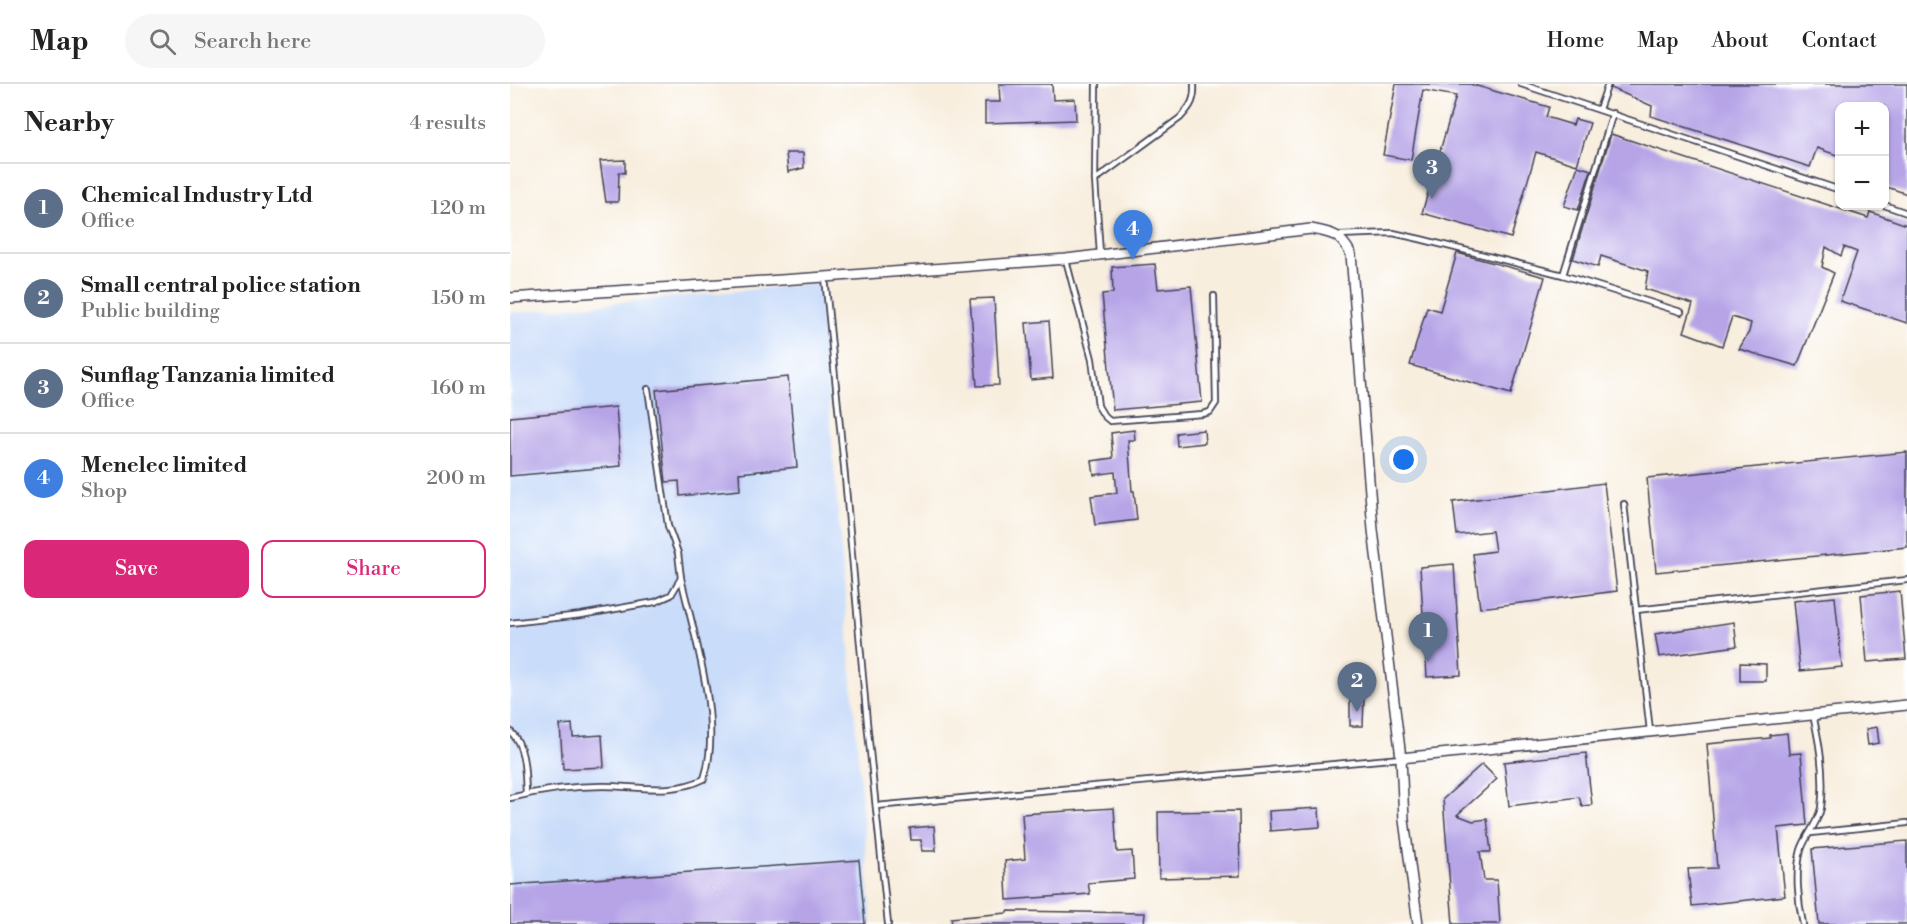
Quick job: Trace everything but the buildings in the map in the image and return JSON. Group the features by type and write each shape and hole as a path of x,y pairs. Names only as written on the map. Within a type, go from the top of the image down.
{"street":[{"path":"510,298 825,278 1066,259 1311,230 1336,235 1352,254 1373,530 1401,758 1404,820 1418,924"},
{"path":"1401,758 1907,705"}],"lane":[{"path":"1096,84 1095,180 1100,254"},
{"path":"1095,180 1180,118 1190,108 1195,98 1194,84"},
{"path":"1521,84 1835,189"},
{"path":"1599,109 1608,84"},
{"path":"1563,275 1613,113"},
{"path":"1889,207 1907,213"},
{"path":"1336,235 1393,233 1563,275 1681,312"},
{"path":"1066,259 1086,336 1098,406 1110,421 1202,414 1210,411 1216,404 1214,296"},
{"path":"825,278 888,924"},
{"path":"510,798 526,794 601,786 668,789 690,786 704,779 710,762 710,728 703,675 681,578 678,553 668,526 648,389"},
{"path":"1624,504 1650,732"},
{"path":"510,623 581,615 655,602 670,595 681,578"},
{"path":"1636,610 1907,580"},
{"path":"1803,924 1799,873 1802,849 1820,810 1822,785 1818,734 1813,715"},
{"path":"510,731 515,735 521,750 526,794"},
{"path":"876,806 1401,758"},
{"path":"1811,833 1907,824"}],"shaded area":[{"path":"819,283 872,924 510,924 510,313"}],"place":[{"name":"Sunflag Tanzania limited","path":"1432,199"},
{"name":"Menelec limited","path":"1133,260"},
{"name":"Chemical Industry Ltd","path":"1428,662"},
{"name":"Small central police station","path":"1357,712"}]}
